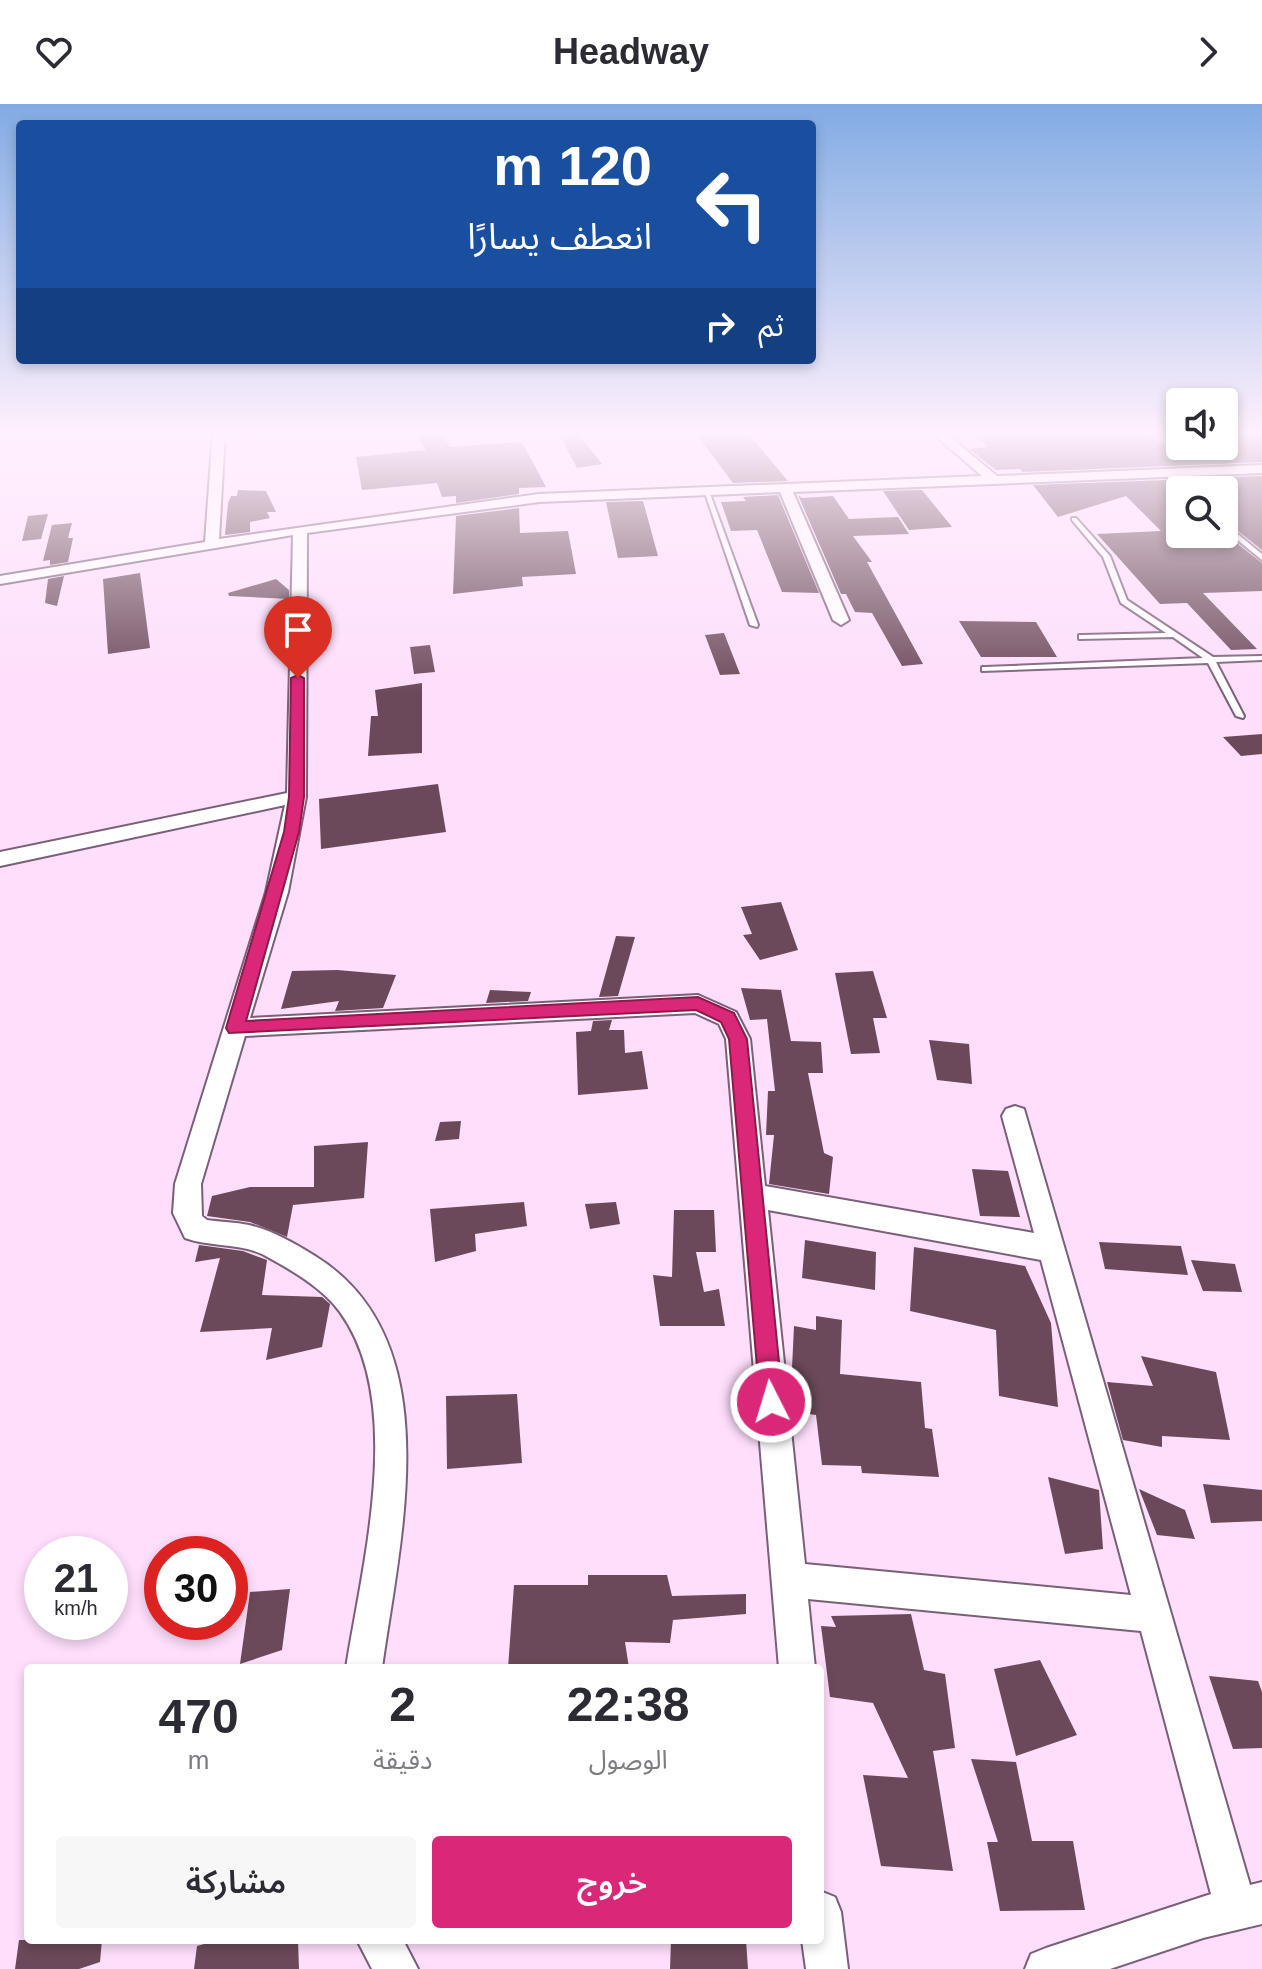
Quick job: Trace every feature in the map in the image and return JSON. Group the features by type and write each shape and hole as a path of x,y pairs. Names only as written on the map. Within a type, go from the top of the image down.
{"street":[{"path":"212,544 214,519"},
{"path":"0,580 381,519"},
{"path":"798,519 841,620"},
{"path":"300,530 296,797 277,892 188,1184 185,1207 189,1222 195,1229 203,1233 244,1236 266,1243 333,1285 357,1313 375,1350 387,1399 389,1450 383,1528 365,1664"},
{"path":"0,859 296,797"},
{"path":"235,1028 698,1004 728,1018 738,1039 797,1664"},
{"path":"1015,1116 1155,1615 1249,1906 1046,1969"},
{"path":"752,1195 1052,1249"},
{"path":"788,1580 1155,1615"},
{"path":"381,1944 397,1969"},
{"path":"824,1944 827,1969"}],"lane":[{"path":"716,519 754,625"},
{"path":"1074,519 1106,556 1124,601 1210,659 1240,716"},
{"path":"1238,537 1262,558"},
{"path":"1082,637 1176,635"},
{"path":"985,669 1262,658"}],"building":[{"path":"27,519 47,519 41,539 22,541"},
{"path":"226,519 265,519 250,522 250,532 225,535"},
{"path":"456,519 519,519 520,533 568,531 576,574 522,577 523,586 453,594"},
{"path":"610,519 648,519 658,556 618,558"},
{"path":"727,519 788,519 819,593 782,592 757,530 731,531"},
{"path":"808,519 899,519 909,534 853,536 872,562 867,562 923,664 902,666 872,613 855,612 846,594 841,594"},
{"path":"902,519 946,519 952,527 909,530"},
{"path":"1149,519 1166,519 1166,548 1238,548 1238,544 1262,563 1262,591 1203,593 1257,649 1231,650 1187,603 1160,604 1097,534 1161,531"},
{"path":"1238,519 1262,519 1262,550 1238,531"},
{"path":"72,523 68,538 73,538 68,562 50,565 50,560 43,561 52,525"},
{"path":"140,573 150,648 108,654 103,579"},
{"path":"64,576 57,606 45,603 48,579"},
{"path":"276,579 289,590 289,599 229,596 228,593"},
{"path":"959,621 1036,622 1057,657 981,657"},
{"path":"724,633 740,674 720,675 705,635"},
{"path":"430,645 435,672 414,674 410,647"},
{"path":"422,683 422,753 368,756 371,716 378,716 375,690"},
{"path":"1262,734 1262,754 1241,756 1223,737"},
{"path":"438,784 446,832 321,849 319,799"},
{"path":"781,902 798,950 760,960 743,935 752,934 741,907"},
{"path":"616,936 635,937 618,996 599,997"},
{"path":"337,970 396,975 383,1008 335,1011 339,1001 281,1009 292,971"},
{"path":"873,971 887,1018 873,1018 880,1053 851,1054 835,973"},
{"path":"741,988 781,990 791,1041 821,1042 823,1073 808,1073 824,1153 833,1157 829,1194 769,1184 774,1135 766,1135 768,1091 775,1091 767,1019 750,1020"},
{"path":"490,990 531,992 528,1001 486,1003"},
{"path":"612,1020 609,1030 624,1030 625,1053 642,1051 648,1089 578,1095 576,1032 591,1031 593,1021"},
{"path":"929,1040 969,1044 972,1084 937,1080"},
{"path":"461,1121 459,1139 435,1141 440,1122"},
{"path":"368,1142 364,1198 293,1205 287,1237 250,1222 207,1216 212,1196 250,1187 314,1187 314,1146"},
{"path":"972,1169 1008,1171 1020,1217 980,1216"},
{"path":"524,1202 527,1226 475,1234 476,1251 435,1262 430,1209"},
{"path":"616,1202 620,1224 590,1229 585,1204"},
{"path":"674,1210 714,1210 716,1252 696,1252 704,1292 719,1289 725,1326 660,1326 653,1275 672,1277"},
{"path":"805,1240 876,1252 875,1290 802,1278"},
{"path":"1099,1242 1181,1246 1188,1275 1105,1269"},
{"path":"199,1245 243,1251 267,1260 262,1295 322,1297 330,1304 322,1347 266,1360 272,1328 200,1332 220,1258 195,1262"},
{"path":"914,1247 1025,1266 1051,1323 1058,1407 999,1396 996,1330 910,1311"},
{"path":"1191,1260 1235,1264 1242,1292 1203,1291"},
{"path":"816,1316 842,1320 840,1374 921,1382 925,1428 932,1429 939,1477 862,1473 861,1466 822,1465 816,1415 792,1412 788,1368 792,1368 794,1326 816,1330"},
{"path":"1141,1356 1216,1372 1230,1440 1162,1436 1162,1447 1123,1440 1107,1382 1153,1386"},
{"path":"517,1394 522,1463 447,1469 446,1396"},
{"path":"1048,1477 1099,1490 1103,1549 1065,1554"},
{"path":"1203,1484 1262,1490 1262,1521 1211,1523"},
{"path":"1139,1489 1185,1510 1195,1539 1157,1535"},
{"path":"588,1575 667,1575 672,1596 746,1594 746,1614 673,1620 670,1643 625,1642 628,1664 508,1664 514,1585 588,1585"},
{"path":"290,1589 282,1650 240,1664 243,1640 248,1640 250,1592"},
{"path":"911,1614 924,1670 945,1674 955,1748 933,1751 953,1871 881,1866 863,1775 908,1778 873,1703 830,1697 821,1626 836,1627 831,1616"},
{"path":"1040,1660 1077,1735 1016,1756 994,1669"},
{"path":"1209,1676 1258,1681 1262,1692 1262,1748 1233,1749"},
{"path":"971,1759 1016,1762 1032,1841 1073,1841 1085,1910 1000,1911 987,1842 998,1842"},
{"path":"19,1940 24,1940 24,1944 102,1944 100,1962 79,1969 15,1969"},
{"path":"298,1944 299,1969 194,1969 197,1946"},
{"path":"671,1944 746,1944 748,1969 670,1969"}],"route":[{"path":"298,678 296,797 292,832 235,1028 698,1004 728,1018 738,1039 771,1402"}]}
